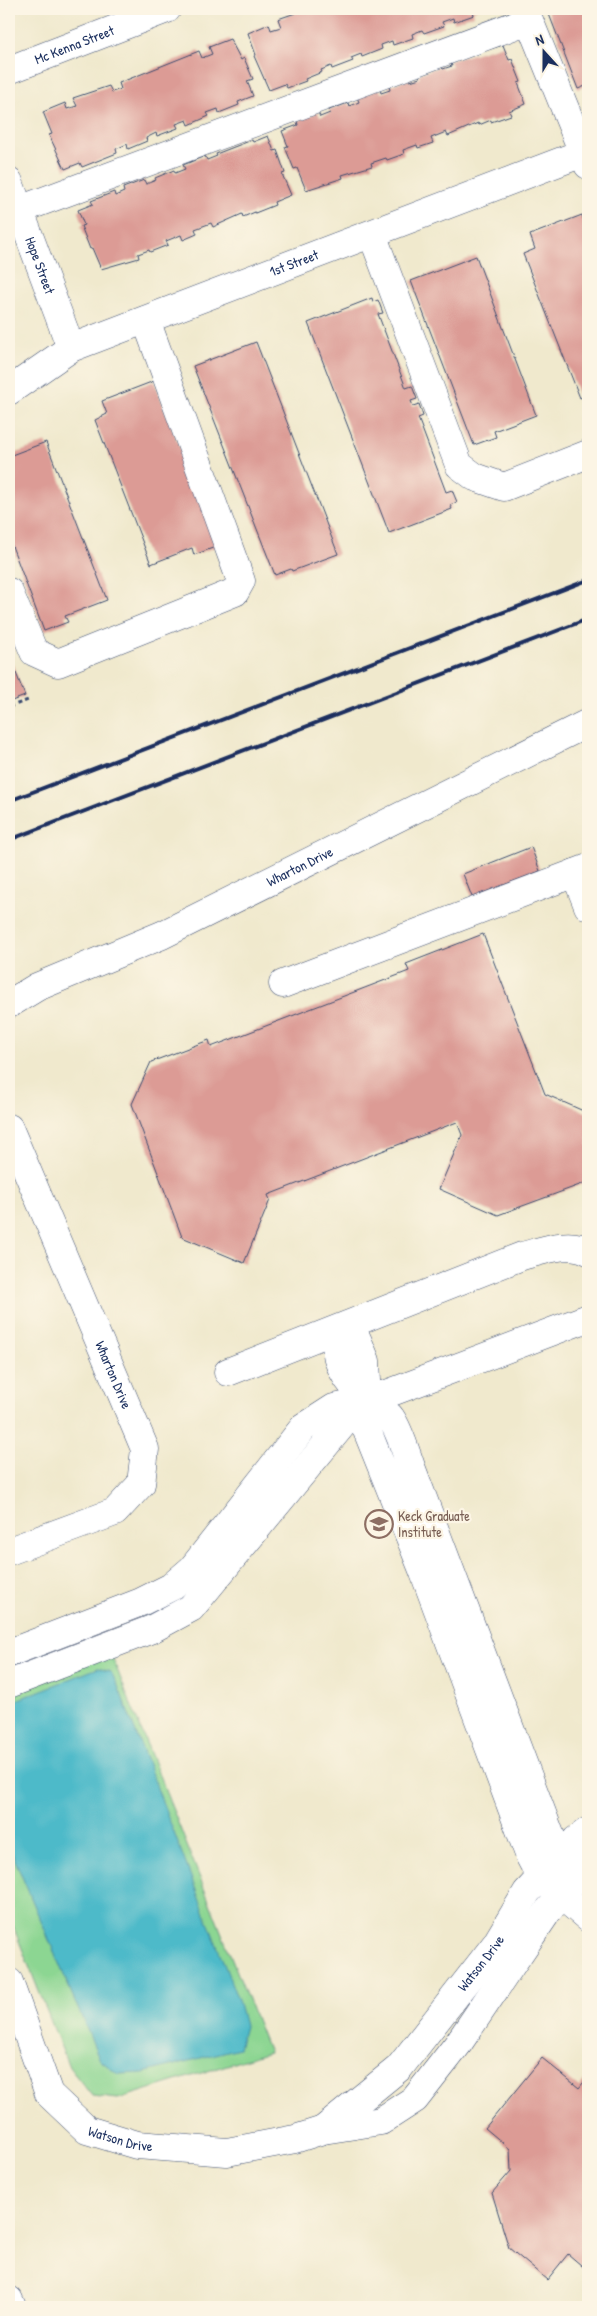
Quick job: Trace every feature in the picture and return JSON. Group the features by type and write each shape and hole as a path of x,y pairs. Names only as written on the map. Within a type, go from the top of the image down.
{"street":[{"name":"Mc Kenna Street","path":"9,70 167,9"},
{"path":"19,210 528,20 587,156"},
{"name":"1st Street","path":"9,391 71,348 372,234 587,156"},
{"name":"Hope Street","path":"9,182 71,348"},
{"path":"372,234 459,465 475,478 504,487 588,454"},
{"path":"9,592 34,652 58,663 235,592 242,581 146,320"},
{"name":"Wharton Drive","path":"9,1004 36,987 162,935 588,723"},
{"path":"283,984 582,870 588,906"},
{"name":"Wharton Drive","path":"9,1128 145,1449 141,1484 116,1512 9,1551"},
{"path":"228,1372 522,1256 562,1246 584,1248 588,1251"},
{"path":"9,1653 100,1619 171,1587 192,1569 303,1428 334,1408 368,1401 588,1318"},
{"path":"340,1329 357,1339 364,1356 368,1372 366,1428 423,1570 530,1857 540,1878 588,1918"},
{"path":"9,1684 152,1629 191,1608 342,1424 368,1401"},
{"path":"368,1401 391,1416 559,1858 561,1895"},
{"name":"Watson Drive","path":"323,2130 399,2068 496,1944 527,1892 588,1831"},
{"name":"Watson Drive","path":"9,1982 49,2094 87,2130 137,2144 227,2152 295,2139 323,2130 381,2121 415,2099 458,2044 548,1911 588,1865"},
{"path":"9,2300 12,2307"}],"path":[{"path":"9,707 31,699"}],"green space":[{"path":"111,1654 269,2052 118,2099 92,2096 69,2067 9,1916 9,1693"}],"water":[{"path":"98,1668 111,1672 118,1686 239,2003 245,2026 239,2048 143,2073 118,2074 100,2060 9,1846 9,1703"}],"building":[{"path":"307,9 314,9 316,13 325,9 478,9 473,11 474,15 454,22 453,18 442,22 444,26 424,33 422,30 412,34 413,38 393,45 392,41 381,45 382,49 362,57 361,54 351,58 353,61 332,69 331,66 321,70 322,72 305,79 306,81 287,88 285,84 269,90 254,56 256,55 248,33 269,24 271,30 281,27 278,19"},
{"path":"547,9 588,9 588,85 578,89"},
{"path":"230,39 241,60 244,58 253,79 247,81 253,96 238,102 239,105 219,113 218,109 207,113 209,116 189,125 187,120 176,124 178,128 157,136 156,133 146,138 147,141 128,149 127,144 116,149 117,153 82,167 80,163 65,169 49,135 52,134 43,112 65,103 67,109 77,106 73,98 109,86 112,92 121,89 119,83 199,51 202,58 212,54 209,47"},
{"path":"503,45 509,60 512,59 521,82 518,83 526,104 509,111 511,115 479,125 478,123 448,136 446,132 431,138 433,143 418,148 417,145 403,150 404,154 371,163 372,166 342,175 343,178 306,190 297,168 294,169 285,147 288,146 282,131 298,125 297,121 318,112 320,117 330,113 329,110 348,103 349,106 359,102 357,97 380,89 381,93 390,90 389,86 409,79 410,81 420,78 419,74 441,66 443,69 452,66 450,61"},
{"path":"268,136 274,151 277,150 285,173 282,174 291,195 274,202 275,205 255,213 243,217 242,214 213,227 211,223 195,229 197,234 183,240 181,235 166,241 168,245 150,252 149,250 138,254 139,258 101,269 92,248 90,249 81,226 84,225 78,210 93,204 91,201 114,192 115,196 124,192 123,188 144,180 146,184 174,170 175,173 185,169 183,165 205,156 207,160 217,156 216,154"},
{"path":"582,215 588,232 588,395 580,398 523,254 535,249 530,235"},
{"path":"476,256 536,415 494,431 496,437 474,445 411,281"},
{"path":"372,298 373,302 378,300 383,313 378,314 406,388 412,386 417,399 411,401 413,406 419,404 423,416 418,418 446,492 452,490 457,502 450,505 452,509 389,533 308,323"},
{"path":"256,342 338,554 292,571 291,569 275,575 193,366"},
{"path":"154,381 218,546 194,555 192,548 151,564 95,420 107,414 102,401"},
{"path":"46,442 107,600 65,616 68,622 44,631 9,538 9,456"},
{"path":"9,640 13,650 9,652"},
{"path":"9,655 25,696 9,702"},
{"path":"531,847 540,871 472,897 463,874"},
{"path":"483,934 545,1094 588,1113 588,1175 585,1183 498,1215 439,1189 462,1135 457,1122 268,1195 270,1200 244,1263 182,1237 132,1104 151,1062 209,1040 211,1047 409,971 406,964"},
{"path":"542,2058 579,2088 588,2077 588,2271 568,2254 547,2280 509,2248 492,2193 511,2171 510,2149 485,2128"}],"railway":[{"path":"9,801 588,580"},
{"path":"9,840 588,619"}],"place":[{"name":"Keck Graduate Institute","path":"379,1524"}]}
